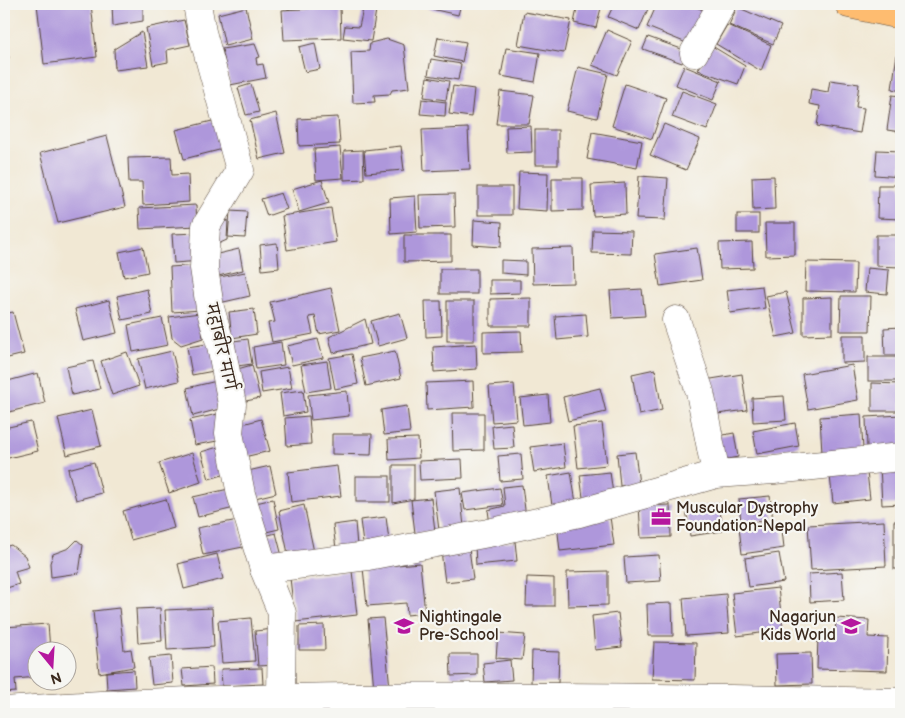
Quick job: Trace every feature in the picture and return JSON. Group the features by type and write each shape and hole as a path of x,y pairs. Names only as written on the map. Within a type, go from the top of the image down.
{"main road":[{"path":"849,4 901,15"}],"street":[{"name":"महाबीर मार्ग","path":"197,4 202,32 240,170 206,226 204,268 210,308 221,346 232,404 229,433 241,494 264,569 282,613 280,706"},
{"path":"694,53 722,4"},
{"path":"676,320 700,392 716,474"},
{"path":"264,569 368,556 488,533 579,513 716,474 901,457"},
{"path":"4,711 152,702 280,706 901,702"}],"building":[{"path":"37,4 91,4 97,57 44,64"},
{"path":"112,4 167,4 167,7 143,7 143,21 113,26"},
{"path":"340,4 377,4 371,41 343,38 345,26 359,27 363,9 340,6"},
{"path":"428,4 461,4 458,15 427,8"},
{"path":"578,4 602,4 596,28 574,23"},
{"path":"614,4 650,4 639,30 608,17"},
{"path":"657,4 689,4 703,10 689,44 647,27"},
{"path":"246,7 253,39 225,46 218,14"},
{"path":"340,7 341,38 284,40 282,10"},
{"path":"737,7 781,26 773,44 729,25"},
{"path":"524,12 571,20 564,53 518,45"},
{"path":"184,20 190,45 167,50 168,62 153,65 146,28"},
{"path":"727,25 771,45 761,71 716,44"},
{"path":"607,30 632,41 617,75 592,65"},
{"path":"142,32 148,66 115,70 114,49"},
{"path":"4,36 9,58 4,59"},
{"path":"438,37 466,42 462,62 434,56"},
{"path":"648,37 687,51 682,63 643,49"},
{"path":"387,39 404,45 409,88 392,90 390,94 374,95 375,102 353,103 351,52 369,51 370,43"},
{"path":"315,43 320,69 305,72 299,47"},
{"path":"255,44 260,57 256,58 257,65 263,64 266,78 230,85 222,49"},
{"path":"712,46 745,66 738,84 698,70"},
{"path":"506,48 540,53 535,82 501,76"},
{"path":"897,54 901,55 901,91 892,89"},
{"path":"431,59 461,64 458,80 428,75"},
{"path":"684,66 721,81 713,100 676,85"},
{"path":"578,67 608,74 597,118 567,111"},
{"path":"427,77 449,81 446,100 424,97"},
{"path":"830,80 859,84 856,107 864,108 860,133 817,126 820,106 809,104 811,89 828,92"},
{"path":"251,84 259,112 246,115 238,88"},
{"path":"625,84 666,98 652,139 612,126"},
{"path":"453,86 474,89 471,117 449,114"},
{"path":"500,91 534,95 529,124 496,124"},
{"path":"682,91 717,104 707,130 672,117"},
{"path":"892,95 901,96 901,132 887,130"},
{"path":"422,99 446,102 445,116 420,114"},
{"path":"276,113 285,153 259,159 250,120"},
{"path":"338,117 340,144 299,146 298,119"},
{"path":"216,120 223,149 184,159 176,130"},
{"path":"664,124 700,139 686,170 650,155"},
{"path":"531,126 532,152 507,153 506,127"},
{"path":"468,128 470,169 424,171 422,130"},
{"path":"535,130 558,130 558,165 535,165"},
{"path":"592,132 642,141 637,168 587,159"},
{"path":"107,136 125,207 58,223 40,153"},
{"path":"401,146 404,170 366,173 364,150"},
{"path":"340,147 343,178 316,180 314,149"},
{"path":"363,150 364,179 344,180 344,151"},
{"path":"877,150 901,151 901,177 875,175"},
{"path":"171,157 172,175 188,174 189,202 143,205 142,182 129,182 128,158"},
{"path":"519,172 548,173 547,211 517,209"},
{"path":"639,176 668,178 665,220 636,219"},
{"path":"774,176 775,209 753,210 752,177"},
{"path":"552,178 583,178 583,210 552,211"},
{"path":"322,180 329,203 299,212 292,189"},
{"path":"625,183 626,214 593,216 591,185"},
{"path":"878,185 901,185 901,219 877,218"},
{"path":"478,187 512,187 512,215 478,215"},
{"path":"281,193 287,209 267,216 261,199"},
{"path":"454,194 455,227 420,228 419,195"},
{"path":"415,196 417,232 391,234 390,198"},
{"path":"196,205 197,226 140,229 139,208"},
{"path":"331,208 336,242 287,250 282,216"},
{"path":"230,211 247,212 245,238 228,237"},
{"path":"737,214 759,214 759,233 737,233"},
{"path":"228,220 227,240 211,247 211,228"},
{"path":"474,220 502,222 501,247 473,245"},
{"path":"765,223 795,223 795,255 766,256"},
{"path":"593,230 632,231 631,254 592,253"},
{"path":"199,233 201,261 174,263 172,234"},
{"path":"404,235 451,235 451,261 404,262"},
{"path":"876,235 901,235 901,267 876,266"},
{"path":"752,242 753,268 720,269 719,243"},
{"path":"277,243 279,268 262,270 260,245"},
{"path":"143,247 148,272 124,277 119,252"},
{"path":"573,248 574,283 533,284 532,249"},
{"path":"697,248 702,280 660,286 655,254"},
{"path":"239,249 243,270 214,277 209,256"},
{"path":"501,260 526,261 526,275 501,273"},
{"path":"806,262 856,263 855,292 805,291"},
{"path":"199,265 201,310 172,312 170,267"},
{"path":"867,268 889,270 887,294 865,292"},
{"path":"440,269 477,269 477,294 440,294"},
{"path":"245,272 250,296 215,304 210,279"},
{"path":"490,280 520,280 520,293 490,294"},
{"path":"762,286 765,308 730,313 727,290"},
{"path":"331,288 340,330 319,334 315,316 309,317 313,334 272,342 268,323 275,322 270,302"},
{"path":"147,289 152,314 122,320 117,296"},
{"path":"642,289 645,316 612,318 610,291"},
{"path":"786,292 796,333 776,337 766,296"},
{"path":"841,296 871,296 870,331 840,331"},
{"path":"832,297 832,334 803,335 803,298"},
{"path":"531,298 531,326 490,326 490,299"},
{"path":"109,300 117,333 83,341 75,309"},
{"path":"425,301 441,301 442,336 426,337"},
{"path":"447,301 474,301 474,341 447,341"},
{"path":"254,309 257,334 232,338 229,312"},
{"path":"13,312 24,354 4,359 4,314"},
{"path":"200,313 203,338 181,345 172,338 169,317"},
{"path":"400,313 407,338 378,346 371,321"},
{"path":"586,314 588,337 557,340 555,316"},
{"path":"162,318 168,345 133,352 128,325"},
{"path":"365,319 371,344 333,353 329,337"},
{"path":"901,327 901,355 885,355 884,328"},
{"path":"521,331 522,352 483,353 483,332"},
{"path":"842,335 865,335 865,362 842,363"},
{"path":"248,339 252,364 230,367 226,342"},
{"path":"318,339 323,358 292,365 287,346"},
{"path":"281,342 284,365 256,369 253,347"},
{"path":"214,343 219,370 192,375 187,347"},
{"path":"476,344 477,369 434,372 433,347"},
{"path":"172,351 179,381 145,389 138,359"},
{"path":"395,351 401,378 366,386 360,358"},
{"path":"127,352 139,386 112,395 101,361"},
{"path":"352,354 358,384 335,389 329,358"},
{"path":"868,357 901,357 901,381 868,381"},
{"path":"93,361 100,389 72,395 66,367"},
{"path":"327,361 331,388 306,392 301,365"},
{"path":"252,365 260,398 237,403 230,371"},
{"path":"852,365 858,400 808,409 802,374"},
{"path":"288,367 292,388 262,393 259,372"},
{"path":"655,369 662,410 639,415 632,374"},
{"path":"38,373 45,403 9,412 4,392 4,382"},
{"path":"742,374 747,410 710,415 705,380"},
{"path":"221,380 227,407 193,416 187,388"},
{"path":"473,381 474,407 427,410 426,383"},
{"path":"872,383 901,384 901,411 872,411"},
{"path":"514,384 517,420 492,422 489,386"},
{"path":"600,388 606,412 568,421 563,397"},
{"path":"303,390 306,412 283,416 280,393"},
{"path":"347,391 349,416 311,420 308,395"},
{"path":"548,395 550,422 523,425 520,398"},
{"path":"784,396 786,420 753,422 752,398"},
{"path":"407,406 410,432 384,435 381,410"},
{"path":"92,410 101,446 67,455 58,418"},
{"path":"452,413 484,413 484,450 453,451"},
{"path":"218,414 223,440 195,445 190,420"},
{"path":"861,414 863,450 822,453 820,417"},
{"path":"901,415 901,447 867,448 866,417"},
{"path":"309,416 311,444 287,446 285,418"},
{"path":"261,419 270,451 244,457 236,426"},
{"path":"31,422 38,451 4,459 4,428"},
{"path":"602,423 607,465 578,468 573,426"},
{"path":"795,423 799,446 757,454 753,431"},
{"path":"512,424 514,448 494,449 492,426"},
{"path":"734,433 738,457 717,461 713,437"},
{"path":"332,434 372,434 371,455 332,454"},
{"path":"418,438 419,458 389,460 388,439"},
{"path":"563,443 566,467 534,472 530,447"},
{"path":"225,445 233,472 209,479 201,452"},
{"path":"635,452 639,484 620,486 617,454"},
{"path":"192,453 201,482 169,493 159,463"},
{"path":"521,454 523,479 500,481 498,456"},
{"path":"462,459 463,478 420,480 419,461"},
{"path":"94,462 102,493 76,500 68,469"},
{"path":"866,463 870,499 833,503 829,467"},
{"path":"901,464 901,504 882,505 880,465"},
{"path":"393,465 414,465 414,499 393,503"},
{"path":"270,466 276,493 255,498 248,471"},
{"path":"337,466 341,496 291,502 288,472"},
{"path":"571,472 577,509 553,513 548,476"},
{"path":"610,472 614,501 584,505 580,475"},
{"path":"356,476 390,476 390,502 356,502"},
{"path":"522,485 526,518 490,525 488,510 505,506 503,487"},
{"path":"233,488 238,507 198,517 193,497"},
{"path":"460,488 464,527 439,530 434,491"},
{"path":"500,488 503,505 465,510 462,493"},
{"path":"770,496 773,520 741,523 739,499"},
{"path":"431,498 435,531 415,533 411,500"},
{"path":"166,499 174,528 131,540 123,511"},
{"path":"273,499 279,529 262,533 256,503"},
{"path":"719,504 723,531 690,536 686,509"},
{"path":"304,505 314,552 289,558 279,511"},
{"path":"670,505 671,537 641,538 639,506"},
{"path":"386,517 389,541 363,544 360,520"},
{"path":"610,517 614,545 560,551 557,524"},
{"path":"238,520 243,547 203,555 197,528"},
{"path":"781,521 784,548 742,554 739,527"},
{"path":"884,521 886,566 811,570 808,525"},
{"path":"894,521 901,521 901,569 894,569"},
{"path":"355,522 357,546 336,549 333,525"},
{"path":"276,533 283,560 268,564 261,537"},
{"path":"77,540 83,545 79,573 51,577 50,563 53,554 69,548"},
{"path":"515,541 517,561 476,565 475,545"},
{"path":"11,545 25,556 29,567 15,571 19,584 4,589 4,547"},
{"path":"469,548 473,579 445,582 441,551"},
{"path":"779,553 784,582 749,587 745,558"},
{"path":"217,554 223,579 184,589 178,564"},
{"path":"659,555 661,581 626,583 624,557"},
{"path":"420,563 425,613 407,615 406,603 367,606 363,568"},
{"path":"352,571 357,615 295,622 290,578"},
{"path":"608,571 608,605 568,606 567,572"},
{"path":"842,572 844,600 810,602 809,574"},
{"path":"527,577 554,578 554,606 526,606"},
{"path":"778,588 783,630 737,636 732,593"},
{"path":"726,594 729,633 686,636 683,598"},
{"path":"672,603 673,636 648,636 647,604"},
{"path":"119,608 124,650 131,649 134,667 99,673 93,611"},
{"path":"160,608 162,641 138,643 136,609"},
{"path":"212,608 214,647 167,650 165,610"},
{"path":"618,613 622,647 595,650 592,616"},
{"path":"251,618 255,661 222,663 218,621"},
{"path":"383,618 390,688 374,690 368,619"},
{"path":"836,618 869,620 868,637 888,638 887,671 817,669 818,636 835,637"},
{"path":"48,624 49,640 28,640 28,678 15,679 16,692 4,693 4,627"},
{"path":"324,625 325,650 299,650 299,626"},
{"path":"274,629 277,665 258,666 255,631"},
{"path":"498,633 525,635 522,660 496,658"},
{"path":"654,642 696,643 695,680 652,679"},
{"path":"532,651 559,652 558,683 531,683"},
{"path":"811,653 812,684 777,685 776,654"},
{"path":"450,654 477,654 477,675 451,676"},
{"path":"171,656 173,683 152,685 149,658"},
{"path":"510,660 512,680 485,682 483,663"},
{"path":"212,667 213,684 184,686 182,669"},
{"path":"262,668 263,684 222,686 221,669"},
{"path":"134,670 135,687 107,689 106,672"},
{"path":"322,708 347,709 347,714 322,714"},
{"path":"463,709 463,714 430,714 430,710"},
{"path":"475,711 503,711 503,714 475,714"}],"place":[{"name":"Muscular Dystrophy Foundation-Nepal","path":"661,517"},
{"name":"Nightingale Pre-School","path":"404,626"},
{"name":"Nagarjun Kids World","path":"851,626"}]}
